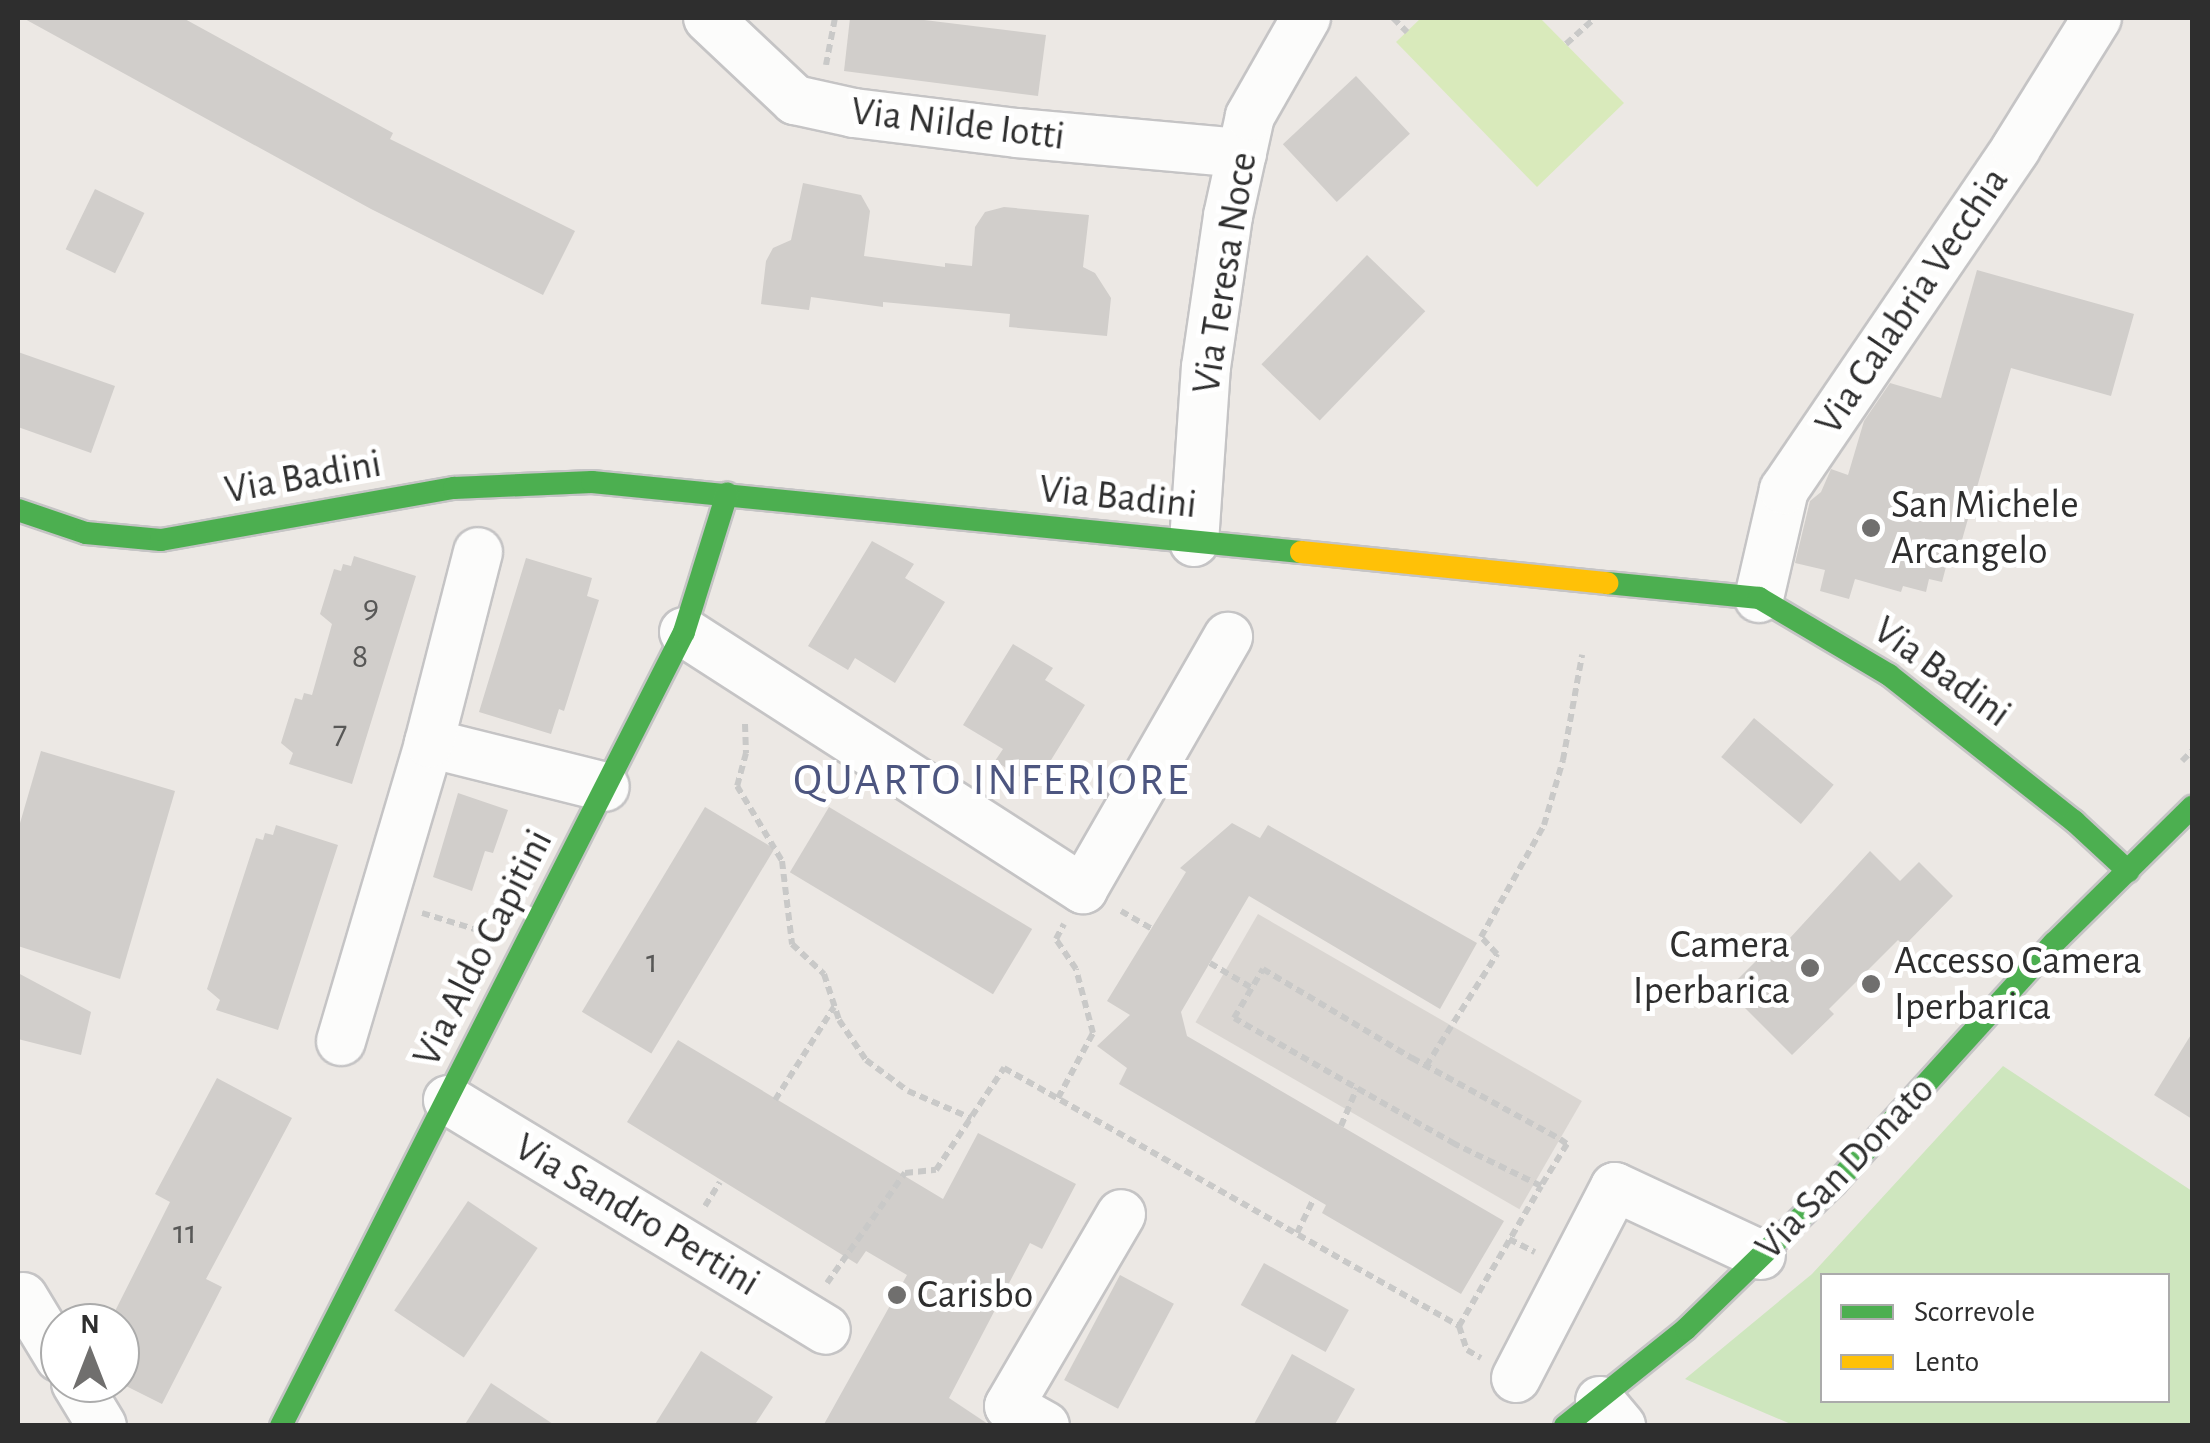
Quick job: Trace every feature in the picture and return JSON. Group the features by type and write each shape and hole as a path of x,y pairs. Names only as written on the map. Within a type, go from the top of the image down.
{"street":[{"name":"Via Nilde Iotti","path":"708,18 795,100 854,113 1016,133 1242,153"},
{"name":"Via Teresa Noce","path":"1194,542 1206,368 1242,153 1250,116 1306,18"},
{"name":"Via Calabria Vecchia","path":"1758,598 1784,490 2016,148 2097,18"},
{"name":"Via Badini","path":"18,510 86,533 161,540 454,488 592,482 1508,570 1758,598 1889,675 2084,828 2128,872"},
{"name":"Via Aldo Capitini","path":"281,1426 684,632 727,494"},
{"path":"341,1041 429,742 478,552"},
{"path":"684,632 1084,890 1228,637"},
{"path":"429,742 606,787"},
{"name":"Via San Donato","path":"1595,1417 1836,1183 2054,943 2191,810"},
{"name":"Via Sandro Pertini","path":"448,1100 826,1330"},
{"path":"1516,1378 1615,1187 1761,1255"},
{"path":"1045,1426 1009,1406 1121,1214"},
{"path":"23,1297 40,1325"},
{"path":"88,1403 102,1426"}],"path":[{"path":"1393,18 1407,32"},
{"path":"1566,44 1595,18"},
{"path":"1426,1066 1497,954 1481,937 1544,825 1563,760 1582,655"},
{"path":"745,713 746,753 737,786 782,861 792,944 824,974 834,1006 866,1060 908,1091 971,1118"},
{"path":"1058,1098 1094,1033 1076,969 1056,939 1084,890"},
{"path":"382,900 526,946"},
{"path":"1210,963 1252,988"},
{"path":"1459,1326 1567,1144 1264,969 1234,1018 1541,1186"},
{"path":"776,1100 834,1006"},
{"path":"1341,1126 1358,1088"},
{"path":"1297,1232 1314,1198"}],"green space":[{"path":"1421,18 1540,18 1624,103 1537,187 1396,42"},
{"path":"2003,1066 2192,1191 2192,1425 1793,1425 1685,1379 1812,1274"}],"shaded area":[{"path":"1258,914 1582,1101 1519,1209 1196,1022"}],"building":[{"path":"23,18 183,18 393,133 390,139 575,231 543,295 371,209"},
{"path":"850,18 908,18 1046,35 1038,96 844,71"},
{"path":"1356,76 1410,134 1337,202 1283,144"},
{"path":"803,183 861,195 870,211 864,256 945,267 945,263 972,266 975,227 985,212 1004,207 1089,215 1083,267 1095,273 1111,298 1107,336 1009,327 1010,314 883,302 883,307 811,297 809,310 761,304 766,261 773,248 791,240"},
{"path":"95,189 144,213 115,273 66,249"},
{"path":"1367,255 1425,311 1320,421 1261,364"},
{"path":"1977,270 2134,314 2111,396 2011,368 1960,547 1951,548 1942,582 1929,579 1926,592 1903,586 1901,592 1855,579 1849,599 1820,591 1825,570 1795,563 1810,501 1821,492 1831,469 1848,475 1864,421 1890,383 1941,398"},
{"path":"18,352 115,386 91,453 18,427"},
{"path":"872,541 914,564 905,578 945,602 895,683 855,658 848,670 808,646"},
{"path":"354,556 416,576 352,784 289,764 293,753 281,743 295,698 302,700 304,693 312,695 332,624 320,614 334,569 341,571 343,564 351,566"},
{"path":"526,558 592,578 587,596 599,600 564,711 559,709 551,734 479,712"},
{"path":"1013,644 1053,668 1045,680 1085,705 1035,786 995,761 1003,749 963,725"},
{"path":"1754,718 1834,785 1801,824 1721,757"},
{"path":"41,751 175,791 120,979 18,946 18,830"},
{"path":"458,793 508,810 493,853 485,851 472,891 433,877"},
{"path":"705,807 774,849 651,1054 582,1012"},
{"path":"829,807 1032,929 993,994 790,872"},
{"path":"1232,823 1260,838 1268,825 1477,943 1440,1009 1249,896 1181,1012 1187,1036 1504,1221 1461,1294 1322,1213 1326,1205 1119,1084 1127,1068 1097,1046 1130,1015 1107,1001 1186,872 1180,868"},
{"path":"276,825 338,845 278,1030 216,1010 220,1000 207,989 256,838 263,840 265,833 273,835"},
{"name":"Camera Iperbarica","path":"1870,851 1900,881 1919,862 1953,896 1904,946 1898,940 1829,1009 1834,1014 1792,1055 1727,990 1784,933 1790,938"},
{"path":"18,973 91,1012 81,1055 18,1039"},
{"path":"2192,1033 2192,1119 2154,1095"},
{"path":"678,1040 943,1199 978,1133 1076,1184 1042,1249 1030,1243 949,1398 991,1426 823,1426 907,1275 866,1251 857,1264 627,1122"},
{"path":"217,1078 292,1118 206,1279 222,1287 162,1404 140,1393 140,1303 119,1303 170,1202 155,1194"},
{"path":"468,1201 538,1248 464,1357 394,1310"},
{"path":"1264,1263 1349,1310 1326,1352 1241,1305"},
{"path":"1120,1275 1174,1304 1118,1409 1064,1380"},
{"path":"701,1351 773,1397 754,1426 654,1426"},
{"path":"1292,1354 1355,1389 1334,1426 1253,1426"},
{"path":"491,1383 556,1426 464,1426"}],"traffic: fast":[{"path":"18,510 86,533 161,540 454,488 592,482 1301,552"},
{"path":"281,1426 684,632 727,494"},
{"path":"1607,583 1759,598 1889,675 2074,821 2128,871"},
{"path":"1565,1426 1686,1329 1836,1183 2054,943 2192,807"}],"traffic: slow":[{"path":"1301,552 1607,583"}],"place":[{"name":"San Michele Arcangelo","path":"1871,528"},
{"name":"Camera Iperbarica","path":"1810,968"},
{"name":"Accesso Camera Iperbarica","path":"1871,984"},
{"name":"Carisbo","path":"897,1295"}],"district":[{"name":"QUARTO INFERIORE","path":"992,781"}]}
